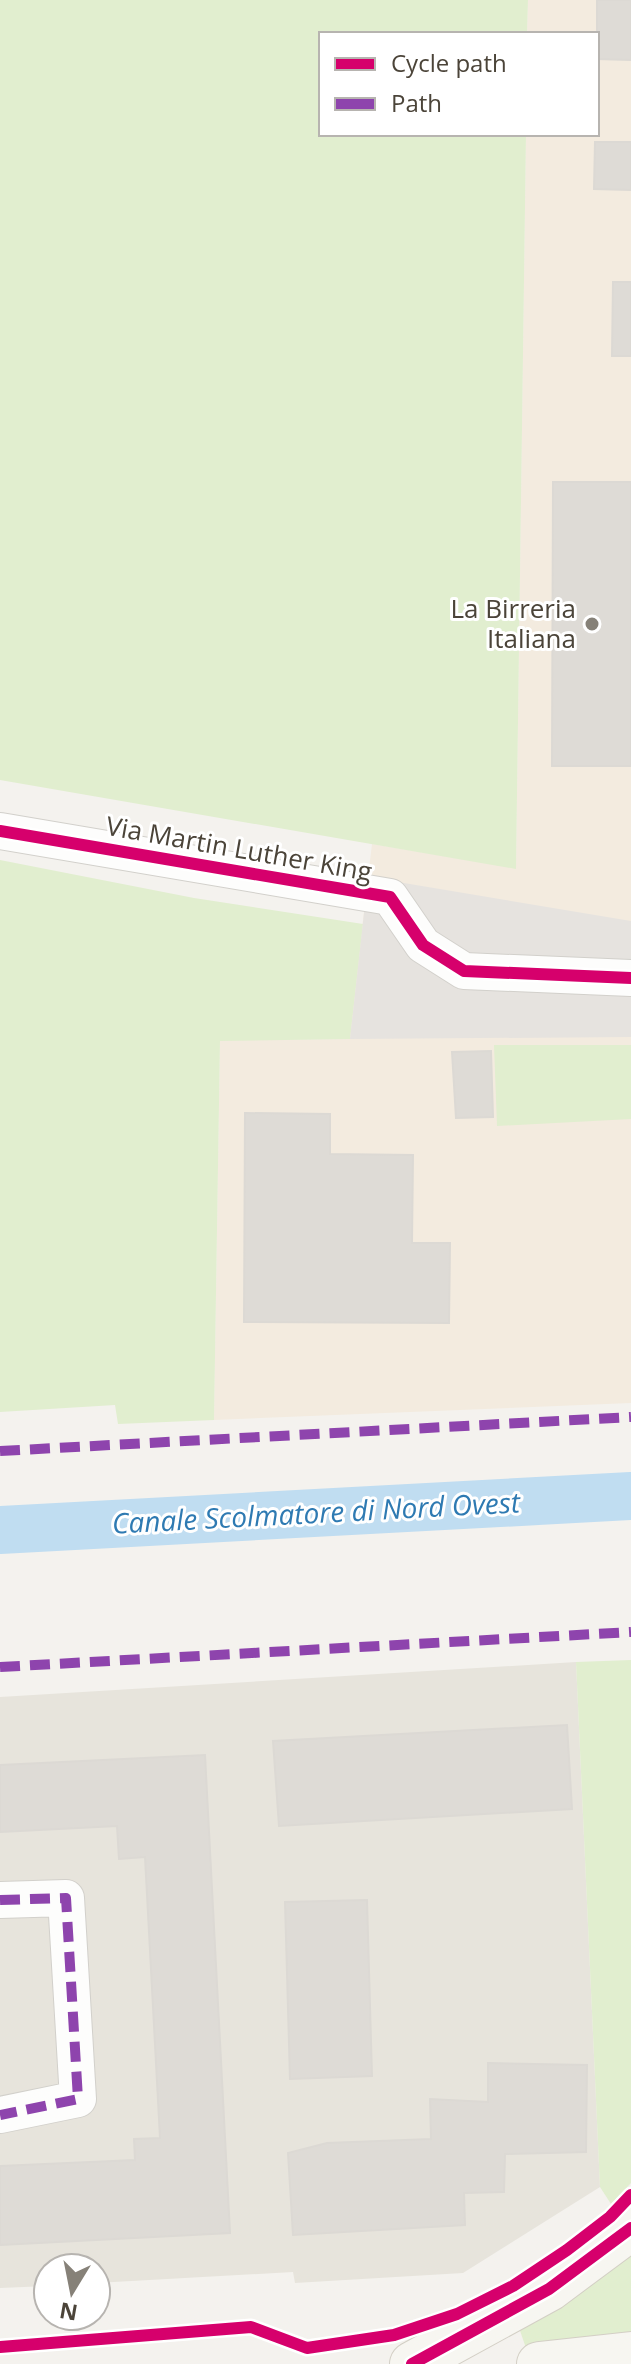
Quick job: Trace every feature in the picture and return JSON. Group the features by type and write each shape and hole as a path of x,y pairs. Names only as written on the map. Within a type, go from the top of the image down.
{"street":[{"name":"Via Martin Luther King","path":"0,831 390,897 423,945 464,971 631,978"},
{"path":"0,1900 66,1898 78,2099 0,2115"},
{"path":"412,2364 549,2289 631,2228"},
{"path":"539,2364 631,2354"}],"shaded area":[{"path":"528,0 631,0 631,1403 214,1420 220,1040 349,1039 372,844 516,868 526,136 599,136 599,32 527,32"},
{"path":"368,877 631,921 631,1037 350,1039"},
{"path":"576,1662 600,2187 463,2273 295,2283 293,2272 112,2282 112,2252 32,2252 32,2287 0,2288 0,1697"}],"green space":[{"path":"0,0 528,0 527,32 319,32 319,136 526,136 516,869 0,780"},
{"path":"0,860 194,898 363,924 350,1039 220,1041 214,1420 118,1424 115,1405 0,1412"},
{"path":"494,1045 631,1045 631,1119 497,1126"},
{"path":"631,1660 631,2183 611,2204 600,2187 576,1662"},
{"path":"631,2248 631,2339 527,2351 517,2322"}],"building":[{"path":"597,0 631,0 631,60 599,59"},
{"path":"595,142 631,142 631,190 594,189"},
{"path":"613,282 631,282 631,356 612,356"},
{"name":"La Birreria Italiana","path":"553,482 631,482 631,766 552,766"},
{"path":"491,1051 493,1117 456,1118 452,1052"},
{"path":"245,1113 330,1114 330,1154 413,1155 412,1243 450,1243 449,1323 244,1322"},
{"path":"567,1725 572,1809 279,1826 273,1741"},
{"path":"205,1755 230,2233 0,2245 0,2166 135,2160 134,2139 160,2138 145,1857 119,1859 117,1826 0,1832 0,1765"},
{"path":"367,1900 372,2076 290,2079 285,1902"},
{"path":"488,2063 587,2065 586,2152 505,2154 504,2192 464,2193 465,2225 293,2235 288,2153 327,2143 431,2139 430,2099 488,2102"}],"waterway":[{"name":"Canale Scolmatore di Nord Ovest","path":"0,1530 631,1496"}],"marked path":[{"path":"0,1451 631,1417"},
{"path":"0,1667 631,1632"},
{"path":"0,1900 66,1898 78,2099 0,2115"}],"cycle path":[{"path":"0,831 390,897 423,945 464,971 631,978"},
{"path":"0,2347 251,2327 307,2348 394,2335 457,2314 513,2286 610,2217 631,2195"},
{"path":"412,2364 549,2289 631,2228"}],"place":[{"name":"La Birreria Italiana","path":"592,624"}]}
